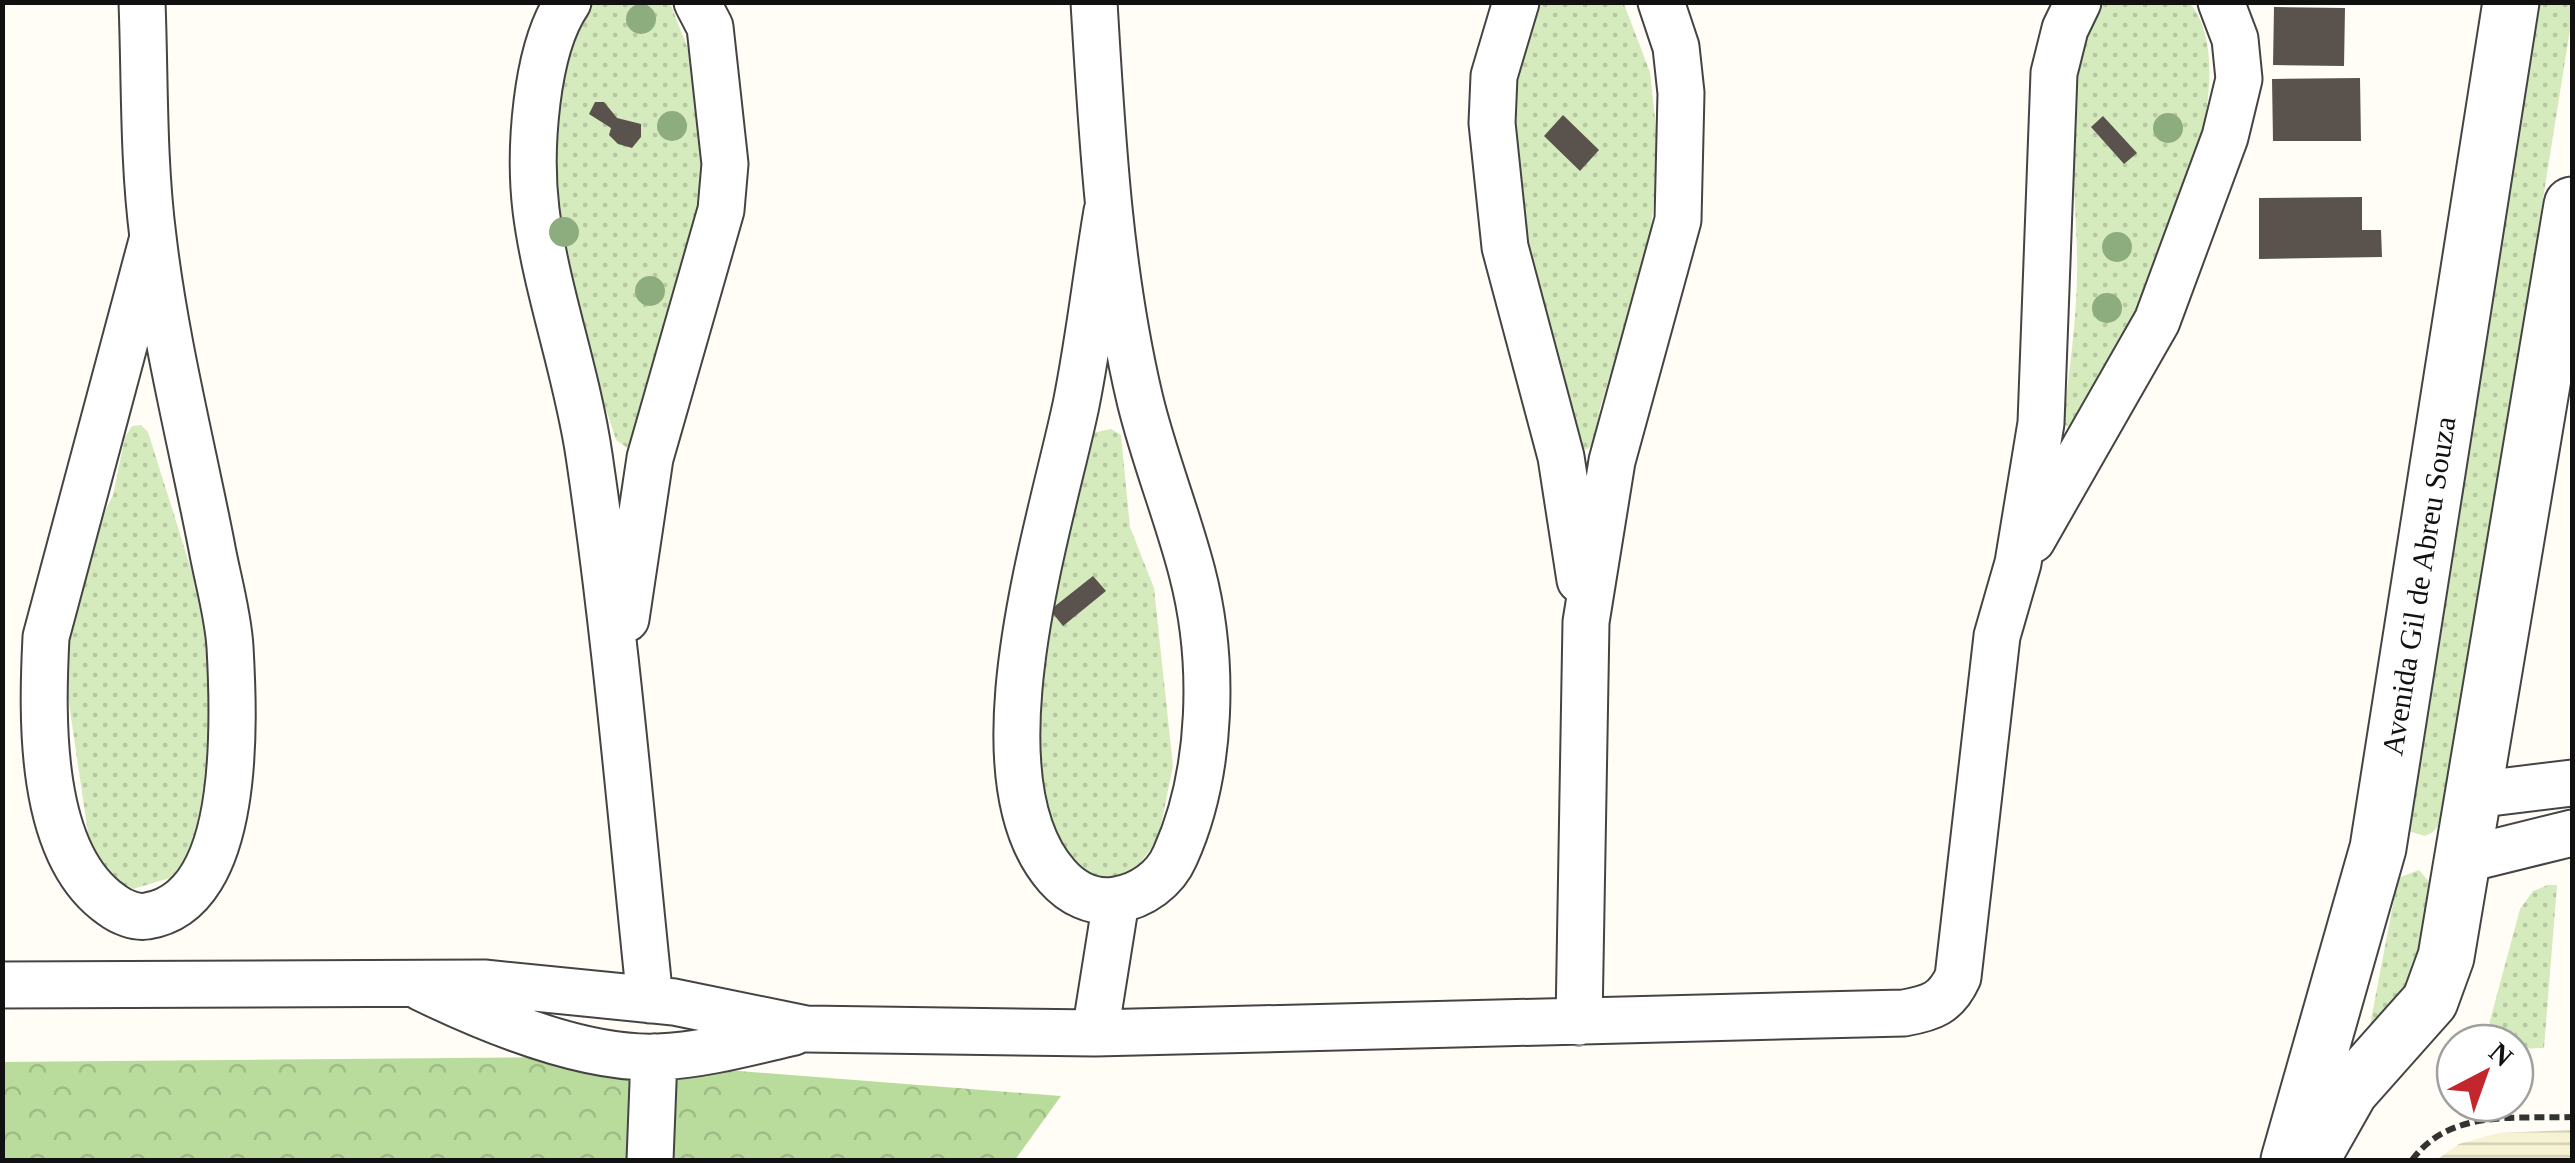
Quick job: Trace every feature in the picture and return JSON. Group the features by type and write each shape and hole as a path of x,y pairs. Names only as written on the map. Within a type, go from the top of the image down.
{"street":[{"path":"142,2 152,237 230,645 227,792 221,832 201,878 168,908 144,917 119,911 99,897 74,865 54,802 42,702 46,637 152,237"},
{"path":"568,2 555,24 546,58 535,128 536,209 589,452 617,675 650,1000"},
{"path":"617,675 650,458 720,210 724,180 710,27 698,2"},
{"path":"1094,2 1106,212 1140,401 1193,574 1207,678 1196,798 1187,829 1164,877 1116,900 1086,898 1066,887 1036,850 1024,816 1020,650 1077,402 1106,212"},
{"path":"1516,2 1494,76 1494,140 1505,247 1561,457 1586,622"},
{"path":"1580,1022 1586,622 1612,461 1678,220 1681,93 1676,47 1661,2"},
{"path":"2,986 484,983 650,1000 806,1029 1095,1033 1904,1013 1930,1009 1950,996 1958,977 1997,636 2018,563 2041,423 2054,73 2065,29 2078,2"},
{"path":"2018,563 2157,321 2226,136 2239,80 2235,39 2221,2"},
{"name":"Avenida Gil de Abreu Souza","path":"2288,1160 2378,848 2511,2"},
{"path":"2310,1160 2350,1091 2430,1001 2475,858 2474,795 2572,206"},
{"path":"108,400 184,406"},
{"path":"1077,402 1140,401"},
{"path":"2041,423 2092,440"},
{"path":"589,452 650,458"},
{"path":"1561,457 1612,461"},
{"path":"2474,795 2572,783"},
{"path":"2475,858 2572,833"},
{"path":"2378,848 2524,862 2572,851"},
{"path":"1095,1033 1116,900"},
{"path":"144,917 147,984"},
{"path":"414,984 474,1013 572,1045 654,1057 806,1029"},
{"path":"650,1000 627,1012 624,1031 654,1057"},
{"path":"650,1160 654,1057"}],"path":[{"path":"2412,1160 2426,1142 2463,1122 2572,1117"}],"shaded area":[{"path":"2572,1130 2572,1160 2436,1160 2459,1144 2498,1133"}],"green space":[{"path":"587,3 670,3 692,59 706,126 704,225 632,451 616,440 574,312 557,197 555,125 567,45"},
{"path":"1542,3 1624,4 1650,72 1659,156 1648,253 1600,408 1595,440 1588,449 1579,450 1524,272 1511,89 1524,29"},
{"path":"2104,3 2190,3 2207,43 2208,95 2198,154 2178,218 2153,282 2078,433 2063,423 2076,294 2074,98 2089,31"},
{"path":"2535,3 2572,3 2572,17 2444,819 2425,836 2402,829"},
{"path":"141,425 148,432 201,601 214,687 208,806 183,874 133,889 104,871 90,847 66,683 68,642 87,548 113,495 125,437 132,426"},
{"path":"1111,429 1121,435 1130,527 1154,588 1173,766 1158,839 1129,878 1093,889 1050,853 1027,669 1092,433"},
{"path":"2419,870 2432,885 2409,996 2367,1041 2398,878"},
{"path":"2557,885 2544,1048 2535,1048 2535,1023 2489,1023 2520,909 2533,891"},
{"path":"560,1057 1061,1096 1015,1160 3,1160 2,1062"}],"building":[{"path":"2274,7 2345,8 2344,66 2273,65"},
{"path":"2360,78 2361,141 2273,141 2272,79"},
{"path":"595,102 604,102 617,118 641,124 641,137 632,148 618,144 609,135 611,128 589,114"},
{"path":"1563,115 1599,150 1580,171 1544,136"},
{"path":"2103,116 2137,153 2124,164 2091,127"},
{"path":"2362,197 2362,230 2381,230 2382,257 2259,259 2259,198"},
{"path":"1093,576 1106,591 1063,626 1050,610"}]}
